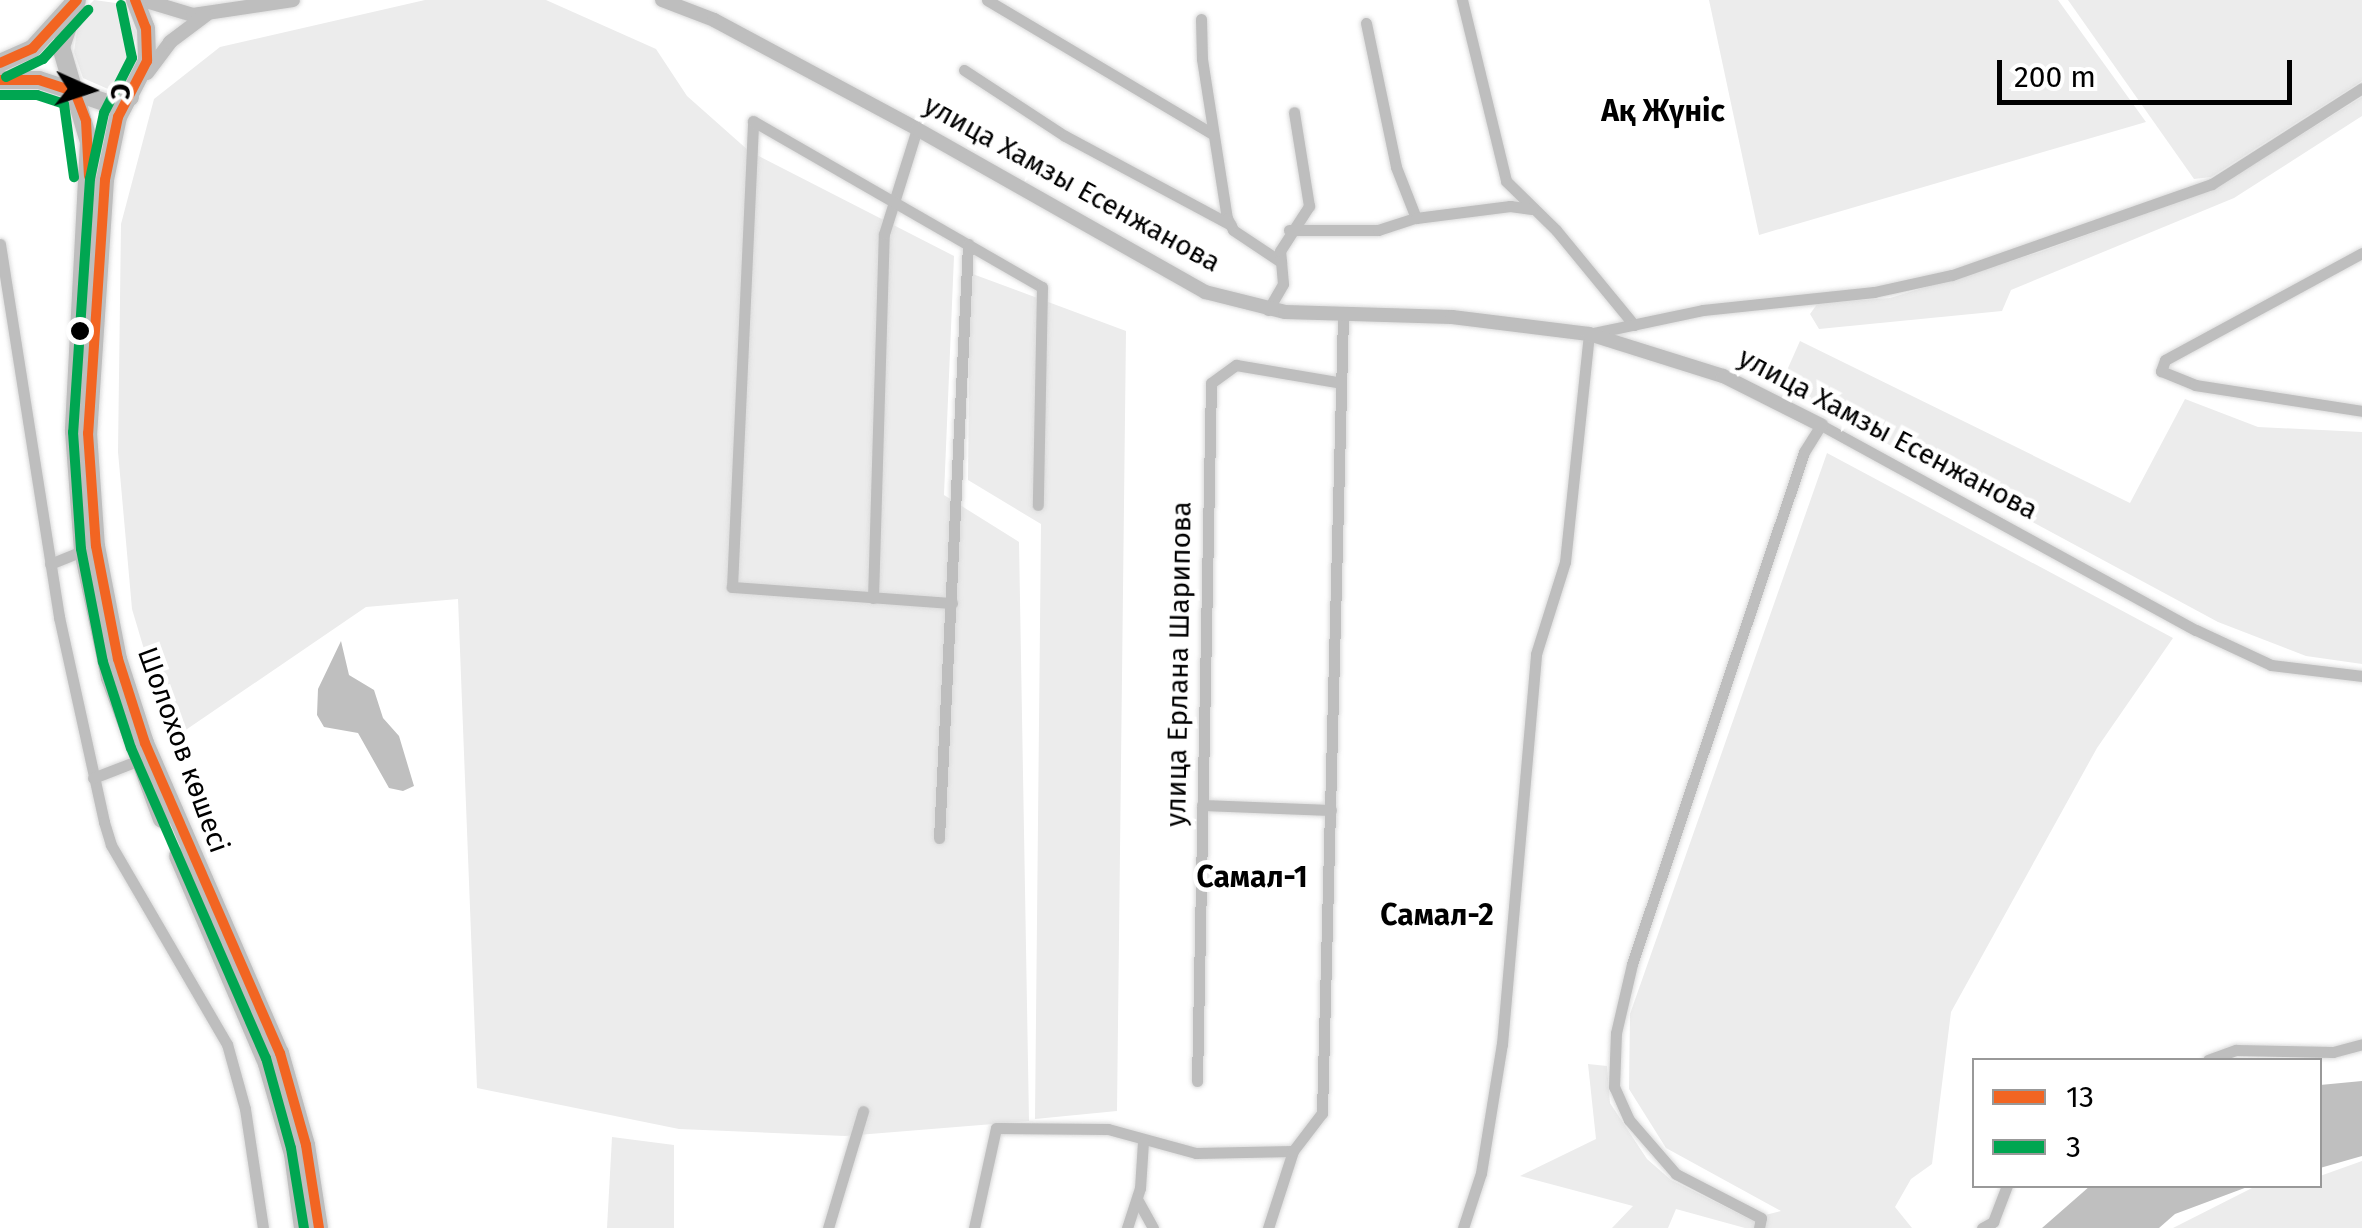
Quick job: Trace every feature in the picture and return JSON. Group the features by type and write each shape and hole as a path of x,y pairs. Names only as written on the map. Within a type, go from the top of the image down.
{"main road":[{"name":"Шолохов көшесі","path":"135,0 148,45 133,93 115,127 105,180 90,488 112,628 144,759 280,1054 306,1144 319,1228"},
{"name":"Шолохов көшесі","path":"75,2 60,47 89,142 74,431 83,552 110,678 268,1064 293,1154 303,1228"},
{"path":"0,63 33,48 75,2"},
{"path":"0,80 39,80 98,104 133,93"}],"street":[{"path":"142,0 206,15 293,0"},
{"name":"улица Хамзы Есенжанова","path":"662,0 714,20 917,129 1171,276 1268,310 1452,317 1589,334 1723,376 1821,424 2271,666 2362,676"},
{"path":"988,0 1213,134"},
{"path":"1462,0 1506,181 1634,325"},
{"path":"133,93 170,42 206,15"},
{"path":"1202,19 1213,134 1231,226"},
{"path":"1366,24 1396,166 1416,218"},
{"path":"964,70 1065,136 1231,226 1281,262"},
{"path":"1463,1228 1481,1173 1502,1044 1536,654 1565,562 1589,334 1874,292 1952,274 2212,184 2362,88"},
{"path":"1268,310 1284,284 1281,262 1289,230 1308,206 1294,112"},
{"path":"952,603 732,586 753,121 1042,287 1038,505"},
{"path":"872,598 875,363 891,197 917,129"},
{"path":"1289,230 1378,230 1416,218 1510,206 1534,210"},
{"path":"0,244 50,564 93,778 111,845 227,1044 245,1109 263,1228"},
{"path":"939,838 968,244"},
{"path":"2362,253 2165,360 2161,372 2195,386 2362,412"},
{"path":"1268,1228 1292,1151 1322,1112 1338,382 1343,314"},
{"name":"улица Ерлана Шарипова","path":"1197,1081 1210,383 1236,365 1338,382"},
{"path":"1759,1228 1762,1218 1676,1174 1629,1120 1614,1088 1616,1033 1632,964 1804,452 1821,424"},
{"path":"50,564 83,552"},
{"path":"93,778 144,759"},
{"path":"1202,805 1331,810"},
{"path":"2214,1058 2236,1050 2333,1052 2362,1044"},
{"path":"828,1228 863,1111"},
{"path":"974,1228 996,1128 1108,1129 1143,1142 1196,1153 1292,1151"},
{"path":"1127,1228 1137,1198 1143,1142"},
{"path":"1982,1228 1993,1222 2006,1188"},
{"path":"1137,1198 1153,1228"}],"shaded area":[{"path":"94,0 123,4 136,32 131,66 108,89 83,78 74,52 79,16"},
{"path":"425,0 546,0 656,49 687,96 749,151 954,256 944,495 1019,542 1029,1121 845,1136 679,1129 477,1088 458,599 366,607 171,740 132,609 118,452 121,224 154,99 220,47"},
{"path":"1709,0 2058,0 2146,122 1759,235"},
{"path":"2068,0 2362,0 2362,81 2211,177 2194,179"},
{"path":"2362,97 2362,116 2234,198 2011,290 2002,311 1819,329 1810,314 1818,303 1890,298 2040,252 2215,188"},
{"path":"970,273 1126,331 1117,1111 1035,1119 1041,524 968,480"},
{"path":"1800,341 2130,503 2185,399 2258,427 2362,432 2362,664 2306,656 2218,622 1780,386"},
{"path":"1827,453 2173,638 2097,748 1951,1012 1932,1164 1911,1179 1895,1207 1912,1228 1745,1228 1676,1209 1668,1228 1612,1228 1633,1206 1520,1176 1596,1139 1588,1064 1607,1066 1610,1103 1647,1159 1671,1180 1750,1219 1781,1211 1666,1148 1629,1089 1630,1014"},
{"path":"341,641 349,675 374,690 383,718 399,736 414,786 403,791 389,788 358,733 324,727 317,715 318,689"},
{"path":"2362,1081 2362,1156 2322,1167 2322,1085"},
{"path":"612,1137 674,1145 674,1228 607,1228"},
{"path":"2362,1161 2362,1228 2173,1228 2252,1188 2322,1188 2322,1175"},
{"path":"2088,1188 2245,1188 2175,1214 2159,1228 2042,1228"}],"transit line":[{"name":"13","path":"0,63 33,48 77,0"},
{"name":"13","path":"135,0 146,28 147,61 118,117 105,180 88,433 96,546 118,659 145,743 280,1053 306,1145 319,1228"},
{"name":"3","path":"121,5 132,58 104,113 90,179 73,432 81,549 103,662 131,748 266,1058 291,1148 304,1228"},
{"name":"3","path":"6,77 43,59 88,10"},
{"name":"13","path":"0,80 39,80 75,92 86,121 89,176"},
{"name":"3","path":"0,95 37,95 64,104 74,177"}],"district":[{"name":"Ақ Жүніс","path":"1663,111"},
{"name":"Самал-1","path":"1252,877"},
{"name":"Самал-2","path":"1437,915"}]}
